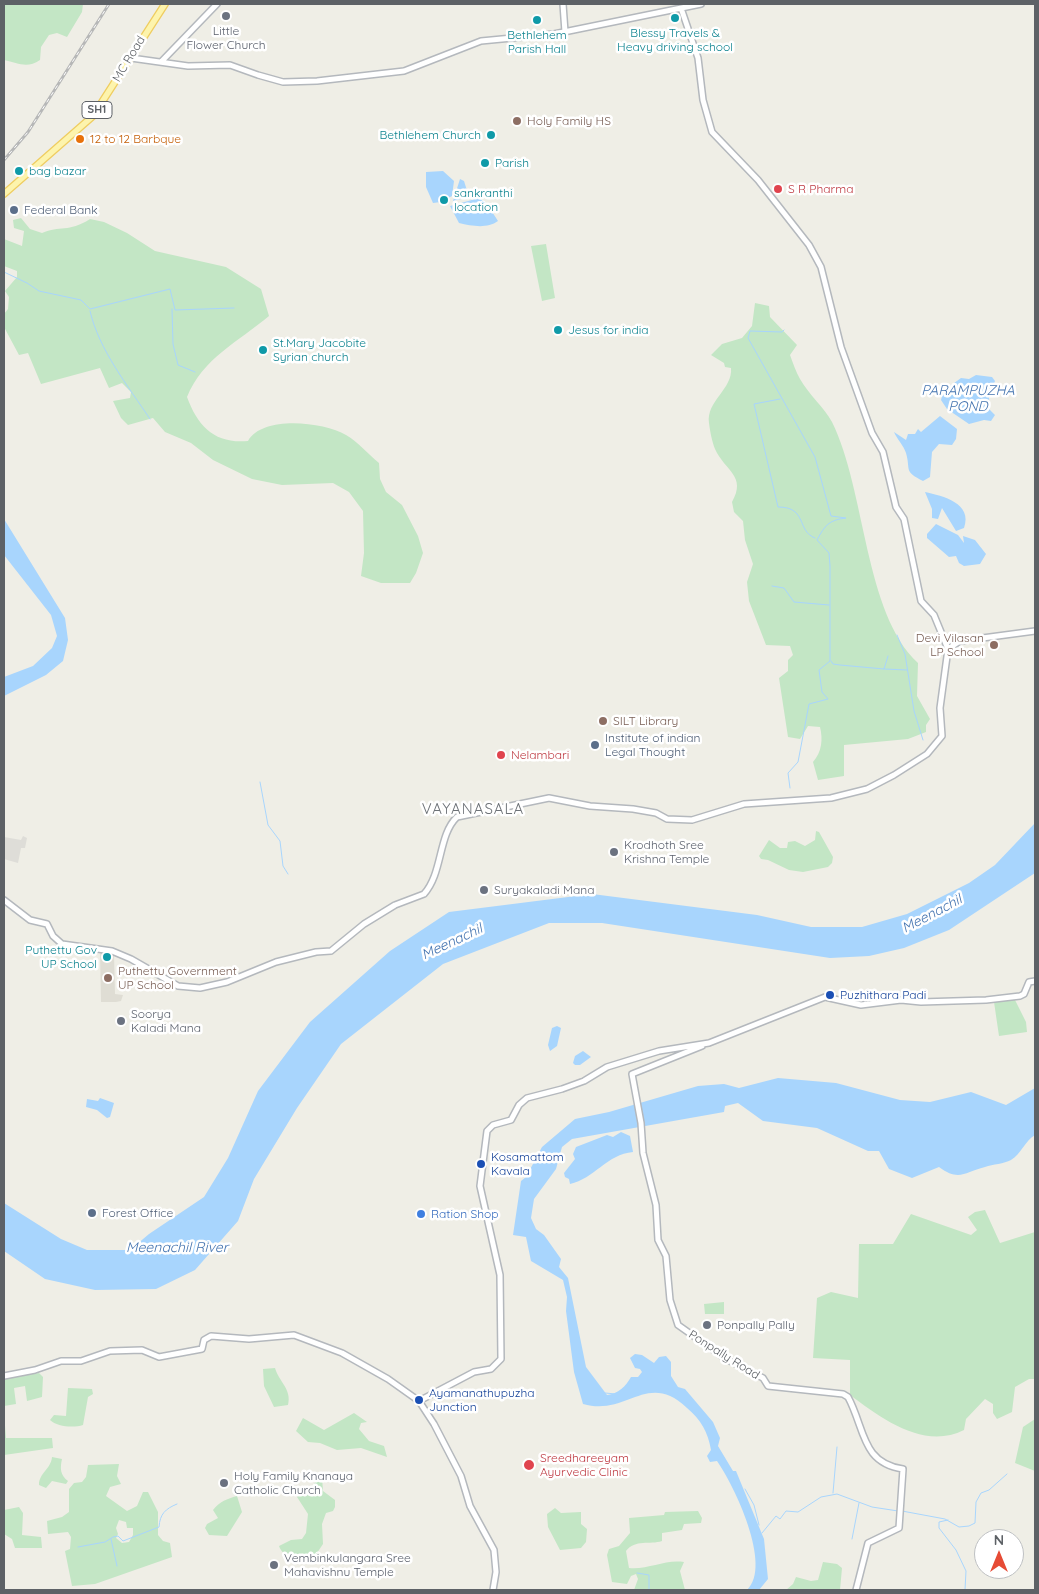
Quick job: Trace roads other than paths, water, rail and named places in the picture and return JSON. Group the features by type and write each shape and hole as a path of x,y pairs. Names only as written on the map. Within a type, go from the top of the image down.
{"main road":[{"name":"MC Road","path":"4,194 93,116 164,4"},
{"path":"162,62 217,4"},
{"path":"563,4 564,32"},
{"path":"131,58 188,66 230,64 283,82 317,81 404,71 481,42 564,32 701,4"},
{"path":"4,900 30,920 46,924 53,936 62,944 112,951 131,959 178,986 207,988 276,962 316,952 331,951 364,924 396,905 424,894 440,864 448,829 457,817 549,798 590,806 634,809 656,813 667,819 692,820 744,804 831,798 867,789 894,775 927,754 942,736 940,708 948,649 934,615 921,601 904,519 896,506 883,452 872,433 841,347 816,255 758,180 712,132 703,100 698,58 681,8"},
{"path":"948,649 960,641 1035,631"},
{"path":"419,1401 474,1372 491,1369 501,1359 500,1275 480,1186 487,1131 492,1125 511,1120 519,1105 526,1098 562,1090 584,1081 607,1067 651,1053 709,1043 825,997 861,1005 901,1000 921,1002 986,1000 1020,996 1024,994 1029,982 1035,981"},
{"name":"Ponpally Road","path":"709,1043 632,1074 641,1123 643,1153 656,1205 658,1240 666,1256 669,1294 678,1324 726,1359 763,1378 768,1386 843,1394 848,1397 874,1456 892,1467 903,1469 898,1530 875,1537 868,1543 856,1590"},
{"path":"4,1376 35,1370 60,1361 81,1361 110,1351 142,1350 158,1357 192,1352 202,1349 204,1340 211,1336 249,1339 268,1336 294,1336 342,1353 388,1379 419,1401 434,1424 462,1476 470,1506 494,1550 496,1572 493,1590"}],"water":[{"path":"443,171 454,181 452,196 441,202 433,203 426,187 426,172"},
{"path":"460,179 464,181 469,197 453,201"},
{"path":"479,198 487,204 498,221 484,226 459,223 450,206"},
{"name":"PARAMPUZHA POND","path":"976,375 992,377 995,381 989,398 990,410 995,415 991,421 984,420 969,424 947,409 941,400 951,385 961,378 969,379"},
{"path":"940,416 957,429 956,439 952,445 939,444 932,452 930,477 923,481 910,472 905,450 894,432 906,440 908,434 915,434 918,429 921,432"},
{"path":"925,492 955,502 964,512 966,519 964,528 956,531 942,508 938,519 932,518 932,509"},
{"path":"4,519 65,618 68,640 63,661 46,675 4,696 4,677 33,666 52,648 57,636 51,615 4,555"},
{"path":"936,524 958,535 964,543 963,536 975,540 986,554 980,564 964,566 959,563 956,556 949,557 927,538 927,534"},
{"name":"Meenachil River","path":"1035,823 1035,873 949,930 904,948 869,956 830,958 602,923 549,923 443,964 341,1044 297,1108 254,1179 238,1221 195,1270 156,1289 95,1290 45,1279 4,1251 4,1203 61,1239 87,1250 130,1250 149,1234 204,1197 228,1158 258,1091 310,1022 390,951 449,912 592,894 757,915 811,927 862,927 907,914 969,883 995,865"},
{"path":"557,1026 561,1028 557,1046 550,1051 548,1045 552,1028"},
{"path":"583,1051 591,1057 580,1065 575,1065 573,1063 575,1056"},
{"path":"778,1078 836,1083 900,1100 930,1102 971,1092 1006,1105 1035,1088 1035,1135 1008,1161 962,1175 946,1172 939,1167 912,1178 889,1169 879,1151 868,1151 817,1128 763,1121 738,1103 725,1106 724,1112 572,1139 562,1147 556,1169 534,1199 531,1218 536,1229 544,1235 561,1259 559,1267 568,1278 586,1367 607,1395 618,1391 631,1377 638,1377 642,1372 640,1369 635,1368 630,1358 635,1354 642,1355 654,1363 659,1357 666,1356 671,1362 671,1376 678,1387 685,1389 713,1422 720,1438 718,1446 733,1471 736,1471 764,1539 768,1579 759,1590 747,1590 754,1579 756,1563 748,1525 733,1488 724,1472 717,1461 710,1462 707,1456 711,1450 710,1444 700,1422 673,1397 660,1393 648,1393 612,1405 583,1404 574,1372 566,1311 567,1297 563,1280 531,1261 526,1237 513,1235 521,1181 526,1177 542,1147 575,1119 609,1112 698,1086 724,1084 739,1088"},
{"path":"100,1098 114,1103 110,1117 107,1118 97,1110 86,1107 87,1099 98,1101"},
{"path":"621,1132 630,1136 633,1152 616,1157 586,1177 570,1184 569,1179 565,1177 564,1173 575,1159 573,1154 576,1147 607,1135 613,1137"}],"waterway":[{"path":"4,272 39,291 81,300 90,309 170,289 175,310 234,308"},
{"path":"172,309 173,344 178,365 195,372"},
{"path":"90,311 107,354 150,419"},
{"path":"784,330 782,332 750,331 748,338 815,457 831,516 846,518 835,520 828,524 817,540 829,553 830,566 830,661 819,670 822,692 828,699 809,704 798,762 788,773 790,788"},
{"path":"780,399 754,404 778,507 794,511 805,530 815,538"},
{"path":"772,586 784,588 794,602 829,605"},
{"path":"897,635 905,654 914,711 923,740"},
{"path":"831,661 833,664 884,669 888,656"},
{"path":"884,669 907,670"},
{"path":"260,782 268,825 280,841 283,866 288,874"},
{"path":"605,1393 616,1394"},
{"path":"833,1493 837,1447"},
{"path":"902,1511 945,1519 959,1527 969,1526 975,1523 976,1502 981,1493 989,1490 1007,1474"},
{"path":"745,1489 754,1505 759,1525"},
{"path":"762,1533 776,1516 780,1519 786,1511 798,1512 821,1497 837,1494 872,1507 898,1511"},
{"path":"852,1539 859,1503"},
{"path":"78,1547 105,1542 118,1536 123,1541 159,1527 164,1513 177,1504"},
{"path":"948,1520 939,1522 939,1528 956,1550 966,1571 965,1590"},
{"path":"111,1539 117,1566"},
{"path":"637,1573 649,1575 649,1590"}],"railway":[{"path":"4,160 28,132 109,4"}],"place":[{"name":"Little Flower Church","path":"226,16"},
{"name":"Blessy Travels & Heavy driving school","path":"675,18"},
{"name":"Bethlehem Parish Hall","path":"537,20"},
{"name":"Holy Family HS","path":"517,121"},
{"name":"Bethlehem Church","path":"491,135"},
{"name":"12 to 12 Barbque","path":"80,139"},
{"name":"Parish","path":"485,163"},
{"name":"bag bazar","path":"19,171"},
{"name":"S R Pharma","path":"778,189"},
{"name":"sankranthi location","path":"444,200"},
{"name":"Federal Bank","path":"14,210"},
{"name":"Jesus for india","path":"558,330"},
{"name":"St.Mary Jacobite Syrian church","path":"263,350"},
{"name":"Devi Vilasan LP School","path":"994,645"},
{"name":"SILT Library","path":"603,721"},
{"name":"Institute of indian Legal Thought","path":"595,745"},
{"name":"Nelambari","path":"501,755"},
{"name":"Krodhoth Sree Krishna Temple","path":"614,852"},
{"name":"Suryakaladi Mana","path":"484,890"},
{"name":"Puthettu Gov UP School","path":"107,957"},
{"name":"Puthettu Government UP School","path":"108,978"},
{"name":"Puzhithara Padi","path":"830,995"},
{"name":"Soorya Kaladi Mana","path":"121,1021"},
{"name":"Kosamattom Kavala","path":"481,1164"},
{"name":"Forest Office","path":"92,1213"},
{"name":"Ration Shop","path":"421,1214"},
{"name":"Ponpally Pally","path":"707,1325"},
{"name":"Ayamanathupuzha Junction","path":"419,1400"},
{"name":"Sreedhareeyam Ayurvedic Clinic","path":"529,1465"},
{"name":"Holy Family Knanaya Catholic Church","path":"224,1483"},
{"name":"Vembinkulangara Sree Mahavishnu Temple","path":"274,1565"}],"district":[{"name":"VAYANASALA","path":"473,809"}],"water label":[{"name":"Meenachil","path":"932,914"},
{"name":"Meenachil","path":"452,942"}]}
